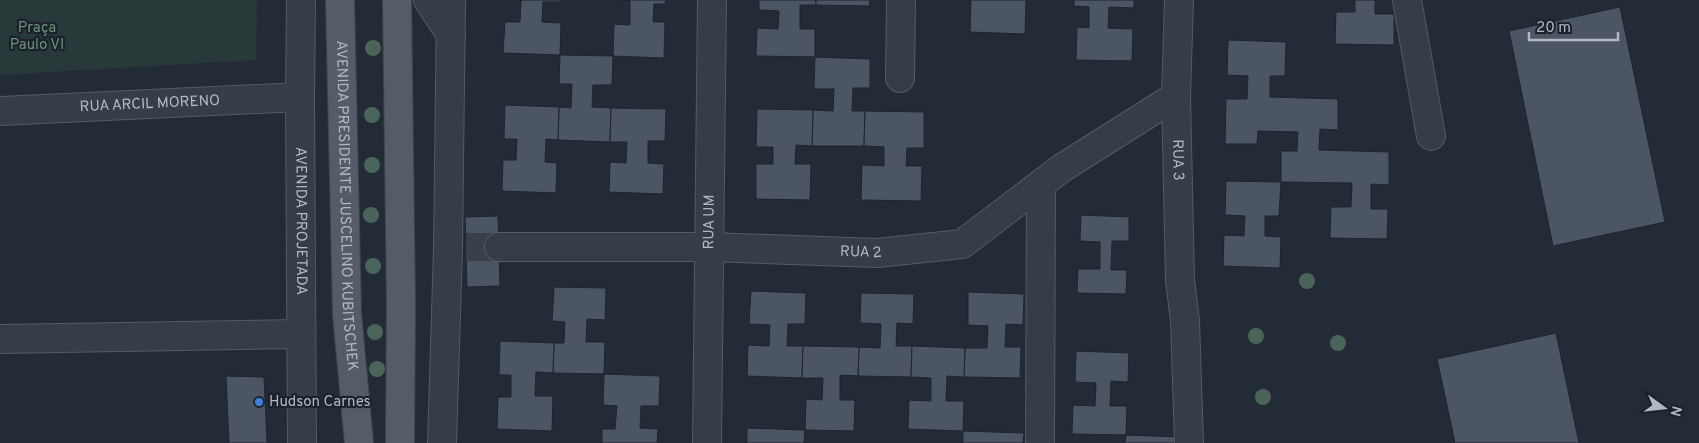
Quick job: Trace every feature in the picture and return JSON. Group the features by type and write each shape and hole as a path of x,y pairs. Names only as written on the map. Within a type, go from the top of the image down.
{"main road":[{"name":"AVENIDA PRESIDENTE JUSCELINO KUBITSCHEK","path":"340,0 347,314 359,443"},
{"path":"397,0 400,443"}],"street":[{"name":"AVENIDA PROJETADA","path":"301,0 300,334 302,443"},
{"path":"428,0 451,35"},
{"path":"442,443 457,248 451,0"},
{"name":"RUA UM","path":"707,443 712,0"},
{"path":"900,78 901,0"},
{"name":"RUA 3","path":"1179,0 1176,96 1180,280 1184,321 1189,443"},
{"path":"1407,0 1431,136"},
{"name":"RUA 2","path":"499,247 710,246 877,253 962,244 1062,168 1176,96"},
{"name":"RUA ARCIL MORENO","path":"0,111 300,97"},
{"path":"1040,443 1041,184"},
{"path":"0,339 300,334"}],"green space":[{"name":"Praça Paulo VI","path":"0,0 257,0 256,60 0,75"}],"building":[{"path":"521,0 561,0 560,2 543,2 542,22 561,23 560,55 503,53 505,22 520,22"},
{"path":"630,0 666,0 665,4 654,4 653,22 665,22 664,58 613,56 614,24 630,25"},
{"path":"759,0 816,0 816,5 800,5 800,29 815,29 815,57 756,56 757,28 778,29 779,11 759,10"},
{"path":"816,0 870,0 869,6 816,5"},
{"path":"971,0 1026,0 1025,34 970,32"},
{"path":"1074,0 1134,0 1134,8 1109,7 1108,28 1133,29 1132,61 1076,60 1077,27 1089,28 1089,7 1074,6"},
{"path":"1355,0 1375,0 1375,14 1394,14 1394,45 1335,44 1336,12 1355,12"},
{"path":"1620,7 1665,222 1553,246 1509,31"},
{"path":"1228,40 1286,42 1285,76 1270,76 1270,97 1338,99 1338,130 1320,129 1319,150 1389,152 1389,185 1371,184 1371,209 1388,209 1387,239 1330,238 1331,207 1351,207 1352,183 1281,182 1281,151 1297,151 1298,132 1258,131 1257,144 1225,144 1226,99 1247,99 1248,76 1227,75"},
{"path":"560,55 613,56 612,85 593,85 592,107 611,108 610,142 558,140 559,107 571,108 572,84 559,84"},
{"path":"815,57 870,59 870,88 853,88 852,111 865,111 864,146 812,146 813,110 833,111 834,89 814,89"},
{"path":"505,105 559,107 558,140 546,139 545,162 557,163 556,193 502,191 503,160 516,160 517,139 504,139"},
{"path":"611,108 666,109 665,141 648,141 648,163 664,164 663,194 609,192 610,162 626,163 627,142 610,142"},
{"path":"757,109 813,110 812,146 796,145 795,164 811,164 810,200 756,199 756,164 773,164 773,147 756,147"},
{"path":"865,111 924,112 924,148 907,148 906,166 922,166 921,201 861,200 862,165 884,166 884,147 864,146"},
{"path":"1226,181 1281,182 1279,216 1265,216 1265,236 1281,237 1280,268 1223,266 1224,235 1244,236 1245,216 1225,215"},
{"path":"1081,215 1129,217 1129,241 1112,241 1111,270 1127,270 1126,294 1077,293 1078,269 1100,269 1100,242 1080,241"},
{"path":"498,216 500,286 467,287 465,217"},
{"path":"554,287 606,288 605,320 587,319 586,342 605,342 604,374 553,373 554,343 564,343 565,322 552,321"},
{"path":"751,291 806,293 805,324 788,324 787,346 803,346 802,378 747,376 748,345 769,346 770,325 749,324"},
{"path":"968,292 1024,294 1023,325 1006,324 1005,347 1021,347 1020,378 964,377 965,348 987,348 988,326 968,325"},
{"path":"861,293 914,294 913,324 897,323 896,346 912,346 911,377 858,376 859,347 880,348 881,324 860,323"},
{"path":"1556,333 1579,443 1455,443 1437,359"},
{"path":"500,341 554,343 553,373 536,372 535,396 553,396 552,431 497,429 498,397 511,397 511,375 499,375"},
{"path":"803,346 859,347 858,376 840,375 840,400 855,400 854,431 805,430 806,399 822,400 823,378 802,378"},
{"path":"912,346 965,348 964,377 947,376 946,401 964,401 963,431 908,429 909,400 931,401 931,378 911,377"},
{"path":"1076,351 1129,353 1128,382 1111,381 1110,406 1127,406 1126,435 1072,434 1073,405 1095,406 1096,383 1075,382"},
{"path":"604,374 660,376 659,406 641,406 640,428 658,429 657,443 602,443 602,429 615,429 617,406 603,405"},
{"path":"226,376 264,377 267,443 229,443"},
{"path":"747,428 805,430 804,443 747,443"},
{"path":"963,431 1024,433 1023,443 963,443"},
{"path":"1126,435 1181,437 1181,443 1125,443"}],"tunnel":[{"path":"466,247 499,247"}],"place":[{"name":"Hudson Carnes","path":"259,402"}]}
